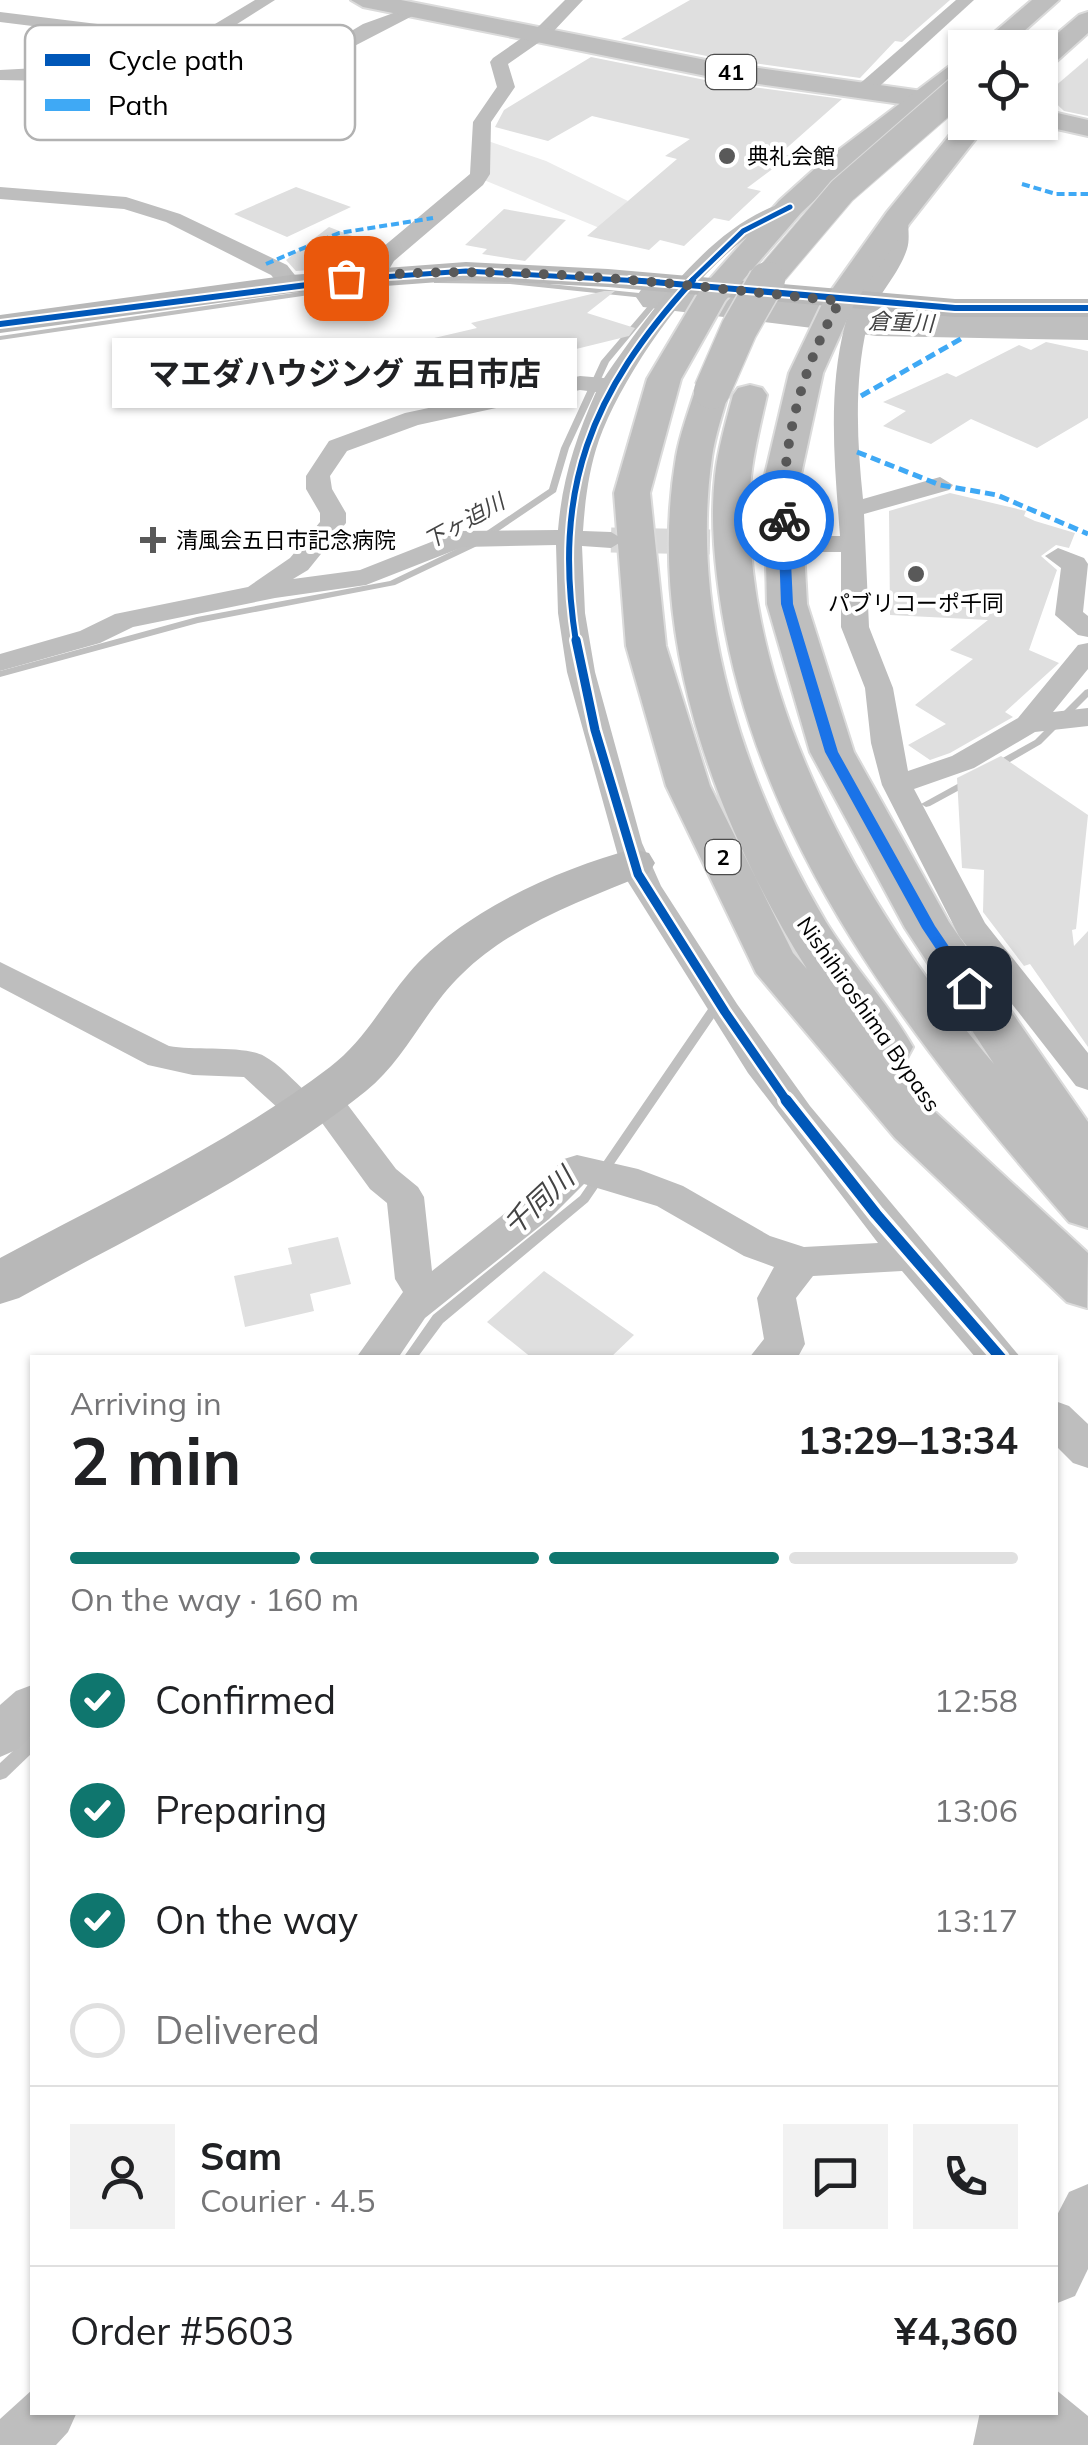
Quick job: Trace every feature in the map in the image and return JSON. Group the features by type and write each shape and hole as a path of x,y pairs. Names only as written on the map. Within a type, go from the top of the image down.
{"main road":[{"name":"41","path":"362,0 716,70 948,103"},
{"path":"1011,30 1047,0"},
{"path":"1029,30 1065,0"},
{"path":"1058,34 1088,8"},
{"path":"1058,46 1088,20"},
{"name":"2","path":"948,83 830,170 694,299 664,379 632,493 646,646 688,786 773,961 914,1124 1088,1287"},
{"name":"Nishihiroshima Bypass","path":"948,98 864,168 813,220 743,319 743,382 732,531 740,617 765,715 800,805 851,901 908,989 983,1088 1088,1207"},
{"path":"1058,122 1088,128"},
{"path":"780,322 823,261 894,176 948,130"},
{"path":"961,140 898,218 848,310 806,373 782,478 787,604 832,752 929,928 1070,1137 1088,1155"},
{"name":"Nishihiroshima Bypass","path":"743,382 693,476 689,531 694,614 716,716 748,811 794,907 858,1007 950,1130 1088,1287"}],"street":[{"path":"232,25 267,0"},
{"path":"374,276 385,257 476,181 480,174 482,122 506,87 499,62 536,36 575,0"},
{"path":"864,90 966,0"},
{"path":"355,36 381,20 413,11"},
{"path":"0,17 63,25"},
{"path":"0,75 25,74"},
{"path":"0,194 115,201 158,212 279,270 291,284"},
{"path":"0,324 291,284 374,276 517,272 694,299 848,310 1088,308"},
{"path":"245,596 299,564 332,524 333,513 319,490 318,476 338,446 413,418 599,385 694,299"},
{"path":"848,310 846,452 854,544 855,627 879,688 886,744 897,785 971,928 1088,1076"},
{"path":"599,385 576,486 570,539 569,616 579,679 633,863 720,1007 782,1098 845,1181 998,1355"},
{"path":"851,510 940,485"},
{"path":"0,663 90,637 125,620 366,577 459,539 495,536 611,540"},
{"path":"808,544 854,544"},
{"path":"1058,556 1075,564 1069,615 1088,630"},
{"path":"1035,723 1088,651"},
{"path":"897,785 963,762 1035,723 1085,717"},
{"path":"0,1283 276,1129 313,1104 368,1062 426,984 470,941 544,901 633,863"},
{"path":"0,973 160,1056 178,1061 253,1065 313,1104 405,1197 411,1268 414,1279 430,1295"},
{"path":"378,1355 411,1308 536,1209 576,1169 670,1196 757,1246 804,1262 913,1256"},
{"path":"772,1355 785,1344 775,1303 778,1285 804,1262"},
{"path":"1058,1421 1088,1451"},
{"path":"0,1736 30,1708"},
{"path":"1058,2270 1088,2211"},
{"path":"15,2445 45,2415"},
{"path":"1002,2445 1008,2415"},
{"path":"1043,2415 1077,2445"}],"shaded area":[{"path":"488,141 546,161 628,201 602,229 484,180"}],"building":[{"path":"690,0 950,0 902,42 895,41 860,78 717,58 621,39"},
{"path":"591,57 715,82 842,99 781,153 790,156 747,188 761,191 729,221 714,218 684,246 660,240 649,250 587,236 677,159 665,156 690,139 592,116 548,141 495,127 504,110"},
{"path":"1088,58 1088,116 1064,111 1058,105 1058,84"},
{"path":"296,187 351,207 287,237 234,214"},
{"path":"504,209 566,220 525,261 482,254 487,249 465,245"},
{"path":"329,227 378,246 336,268 296,271 286,260"},
{"path":"615,291 587,313 635,328 629,336 454,379 417,342 477,328 471,323"},
{"path":"1046,342 1088,351 1088,418 1037,448 971,419 931,444 883,426 906,411 883,402 947,373 956,377 1019,345 1031,350"},
{"path":"950,493 1026,511 1024,516 1035,521 1075,533 1069,548 1056,545 1041,556 1057,570 1029,650 1059,663 1005,712 1013,717 930,760 908,745 946,724 915,705 973,659 950,650 988,620 890,615 889,511"},
{"path":"1001,756 1088,815 1076,929 1072,930 1074,946 1088,931 1088,1047 1030,964 1024,966 983,912 984,870 962,868 957,778"},
{"path":"338,1237 351,1284 310,1294 314,1311 245,1327 234,1276 292,1264 288,1248"},
{"path":"544,1271 634,1335 613,1355 528,1355 487,1322"}],"waterway":[{"name":"下ヶ迫川","path":"0,674 197,620 392,583 472,545 553,490 565,448 605,361 659,297 510,282 437,281"},
{"name":"倉重川","path":"0,338 327,290"},
{"name":"倉重川","path":"659,297 877,322 1088,326"},
{"name":"千同川","path":"994,767 1038,742 1088,692"},
{"name":"千同川","path":"926,804 972,779"},
{"name":"千同川","path":"411,1355 438,1319 584,1199 712,1012"},
{"name":"千同川","path":"0,1773 30,1745"}],"tunnel":[{"path":"611,540 808,544"}],"marked path":[{"path":"1022,184 1056,194 1088,194"},
{"path":"266,264 339,233 433,218"},
{"path":"861,396 964,337"},
{"path":"857,452 940,485 997,495 1088,534"}],"cycle path":[{"path":"790,207 755,222 714,258 645,335 610,387 586,442 573,498 568,555 581,672 627,843 652,898 797,1115 876,1214 998,1355"},
{"path":"0,324 291,284 466,271 608,278 955,308 1088,308"}],"way so far":[{"path":"346,278 422,272 517,272 840,301 806,373 782,478 784,520"}],"place":[{"name":"典礼会館","path":"727,156"},
{"name":"マエダハウジング 五日市店","path":"346,278"},
{"name":"清風会五日市記念病院","path":"153,540"},
{"name":"パブリコーポ千同","path":"916,574"}],"route":[{"path":"784,520 787,604 832,752 929,928 969,988"}]}
